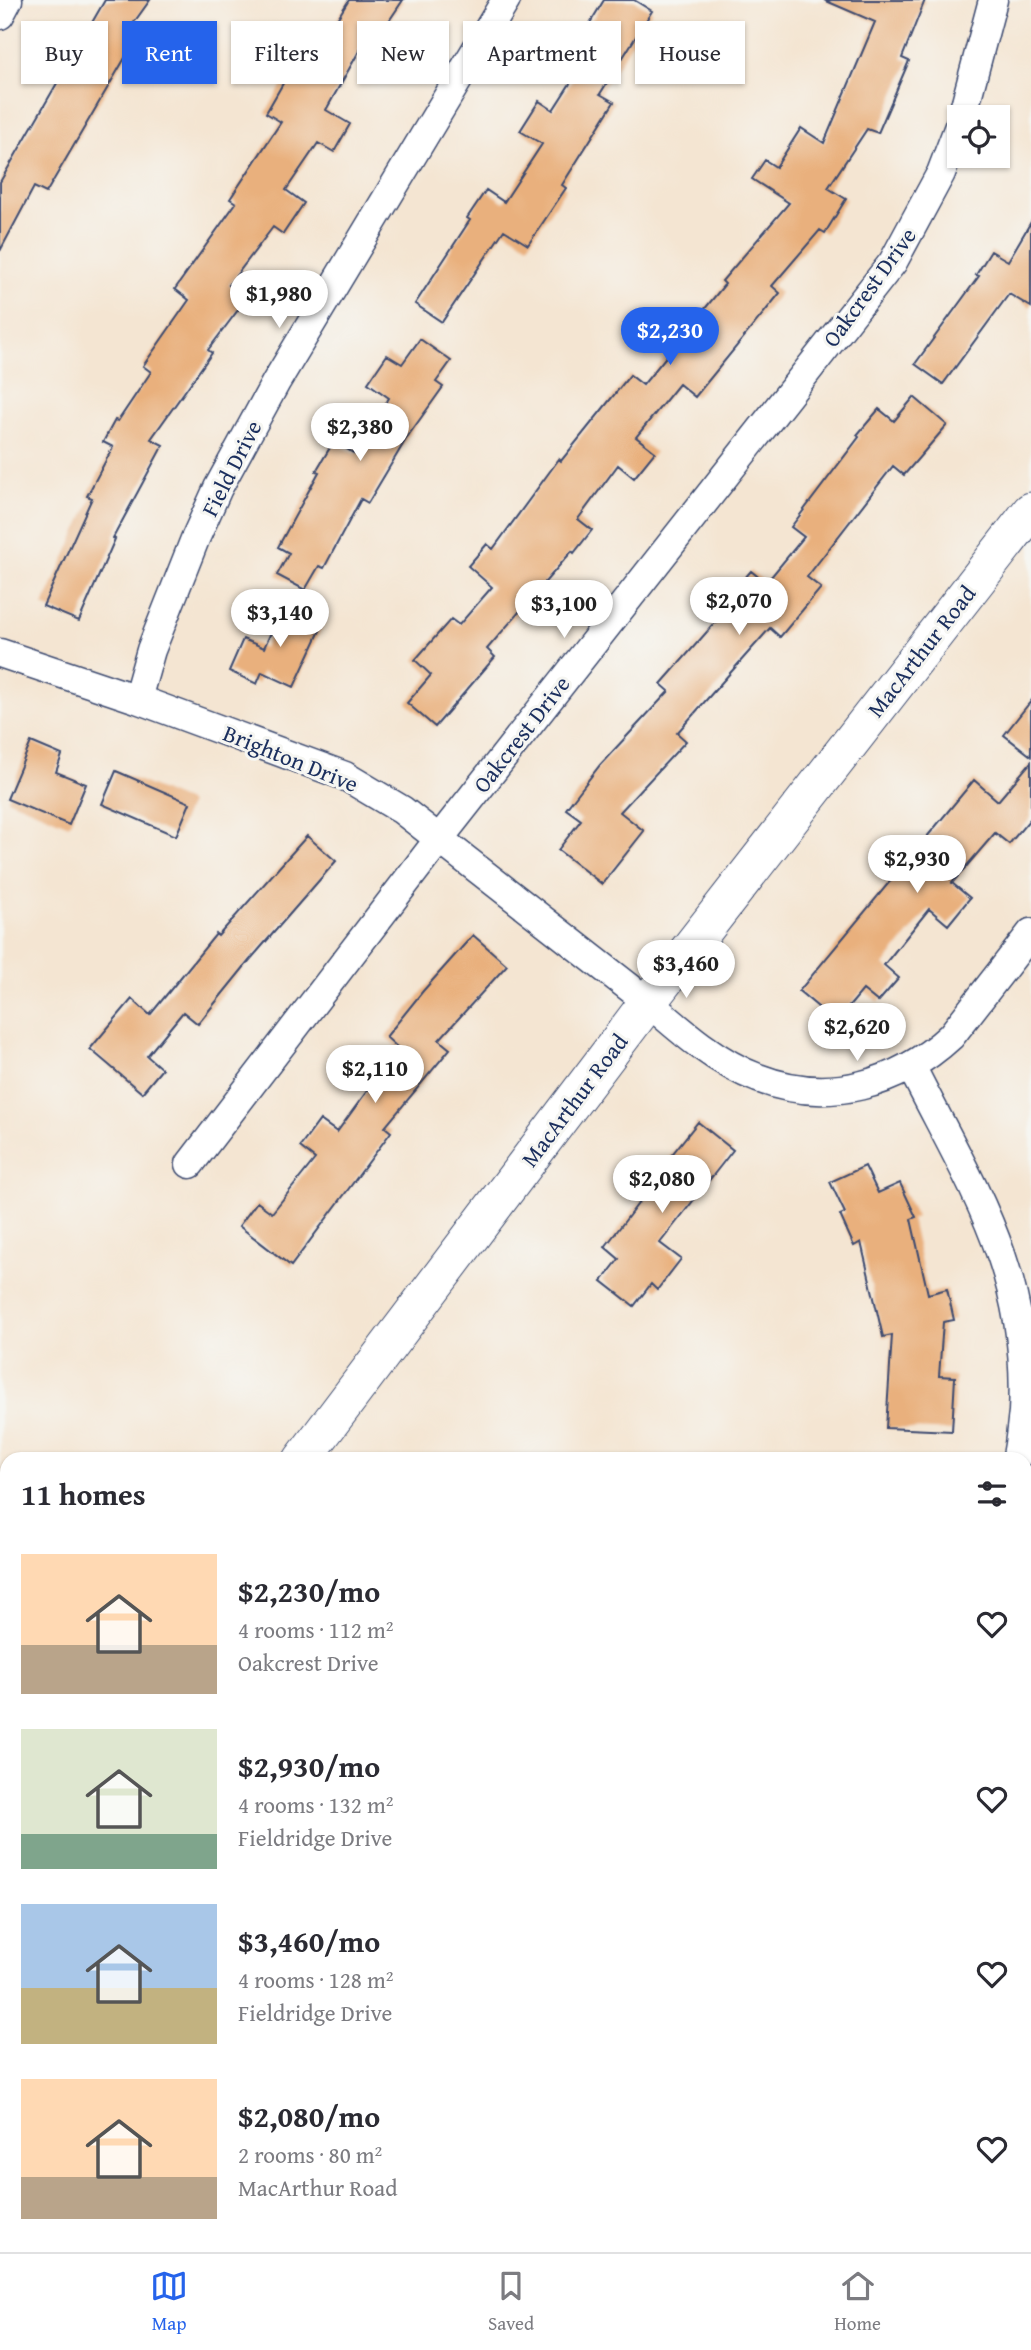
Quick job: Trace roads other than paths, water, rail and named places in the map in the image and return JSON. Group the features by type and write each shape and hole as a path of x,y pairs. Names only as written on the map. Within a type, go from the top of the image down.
{"street":[{"path":"0,15 8,0"},
{"name":"Field Drive","path":"137,699 151,650 218,488 276,382 506,0"},
{"path":"965,105 993,0"},
{"name":"Oakcrest Drive","path":"190,1164 439,839 893,262 947,157"},
{"name":"MacArthur Road","path":"308,1452 648,1002 1031,511"},
{"name":"Brighton Drive","path":"0,653 137,699 345,776 402,810 673,1024 737,1068 778,1085 820,1091 844,1090 892,1077 911,1066 951,1036 1031,933"},
{"path":"911,1066 990,1213 1010,1263 1023,1320 1026,1348 1026,1385 1017,1452"}]}
